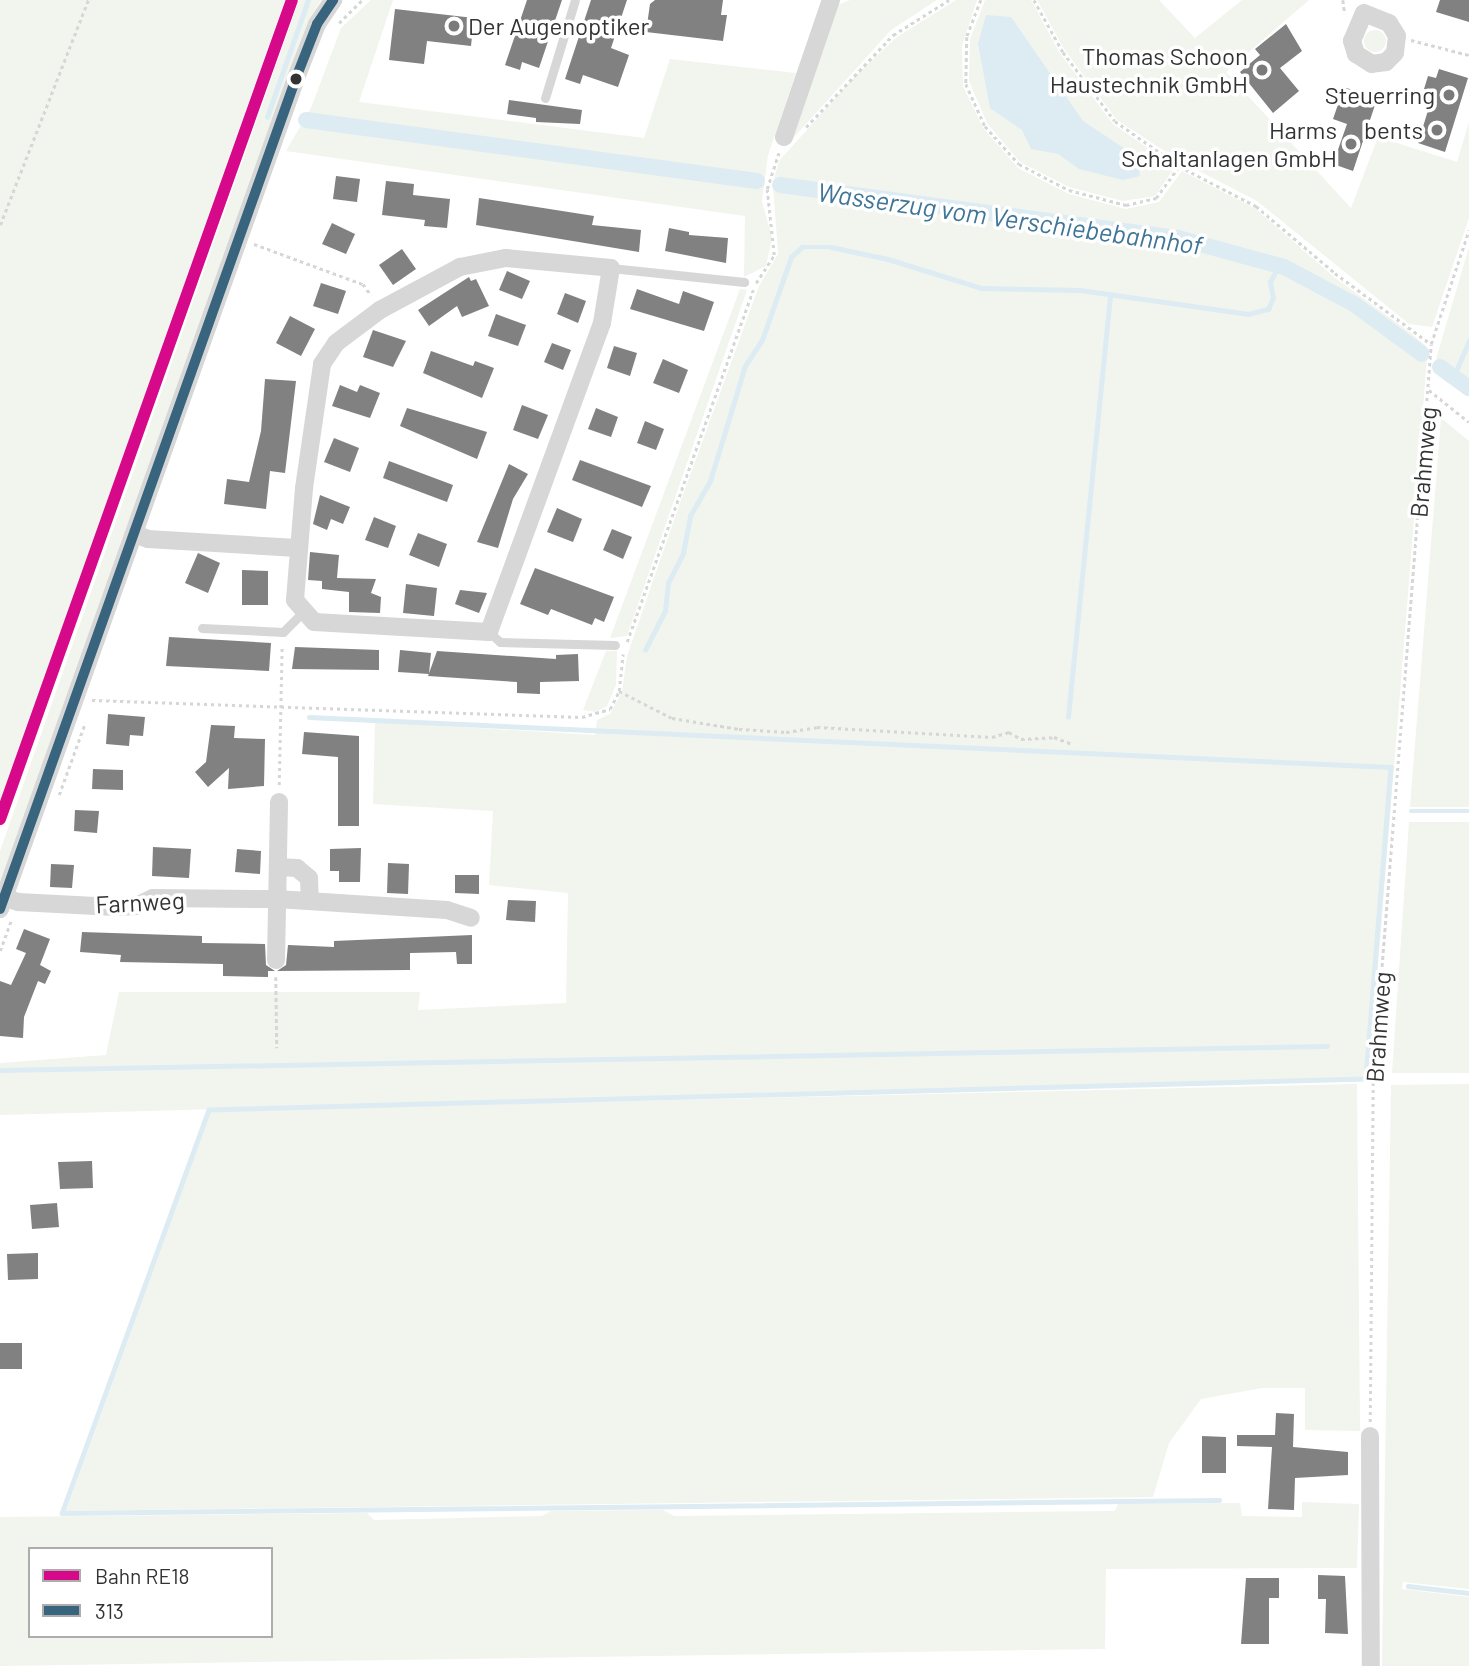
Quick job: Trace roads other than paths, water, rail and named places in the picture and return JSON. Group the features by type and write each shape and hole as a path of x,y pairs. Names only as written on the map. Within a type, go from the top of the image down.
{"street":[{"path":"2,903 305,56 333,0"},
{"path":"785,143 831,0"},
{"path":"1362,6 1389,23 1398,42 1386,62 1372,64 1360,59 1352,41 1362,6"},
{"path":"483,259 611,268 601,323 489,632 314,622 302,613 295,600 297,548 322,364 336,343 380,310 483,259"},
{"path":"135,534 148,539 297,548"},
{"path":"276,960 279,802"},
{"path":"278,867 297,867 309,878 310,901"},
{"name":"Farnweg","path":"2,903 115,907 136,906 153,898 277,899 447,909 471,918"},
{"path":"1370,1436 1371,1666"}],"lane":[{"path":"545,98 575,0"},
{"path":"611,268 744,282"},
{"path":"202,628 283,632 302,613"},
{"path":"489,632 500,642 615,645"}],"waterway":[{"path":"267,117 308,0"},
{"name":"Wasserzug vom Verschiebebahnhof","path":"306,120 757,181"},
{"name":"Wasserzug vom Verschiebebahnhof","path":"780,185 1178,238 1284,267 1354,304 1422,354"},
{"path":"645,650 665,611 668,583 683,553 690,516 710,481 745,366 762,340 791,257 802,247 831,247 888,259 981,288 1080,290 1248,314 1268,309 1273,298 1270,282 1279,265"},
{"path":"1068,717 1110,295"},
{"path":"1454,376 1469,341"},
{"name":"Wasserzug vom Verschiebebahnhof","path":"1440,367 1469,388"},
{"path":"309,717 1391,767 1366,1079 209,1110 62,1513 1219,1500"},
{"path":"1411,811 1469,811"},
{"path":"0,1070 1327,1046"},
{"path":"1408,1586 1469,1593"}],"rail line":[{"name":"RE18","path":"0,819 292,0"}],"place":[{"name":"Der Augenoptiker","path":"454,26"},
{"name":"Thomas Schoon Haustechnik GmbH","path":"1262,70"},
{"name":"Steuerring","path":"1449,95"},
{"name":"bents","path":"1437,130"},
{"name":"Harms Schaltanlagen GmbH","path":"1351,144"}]}
